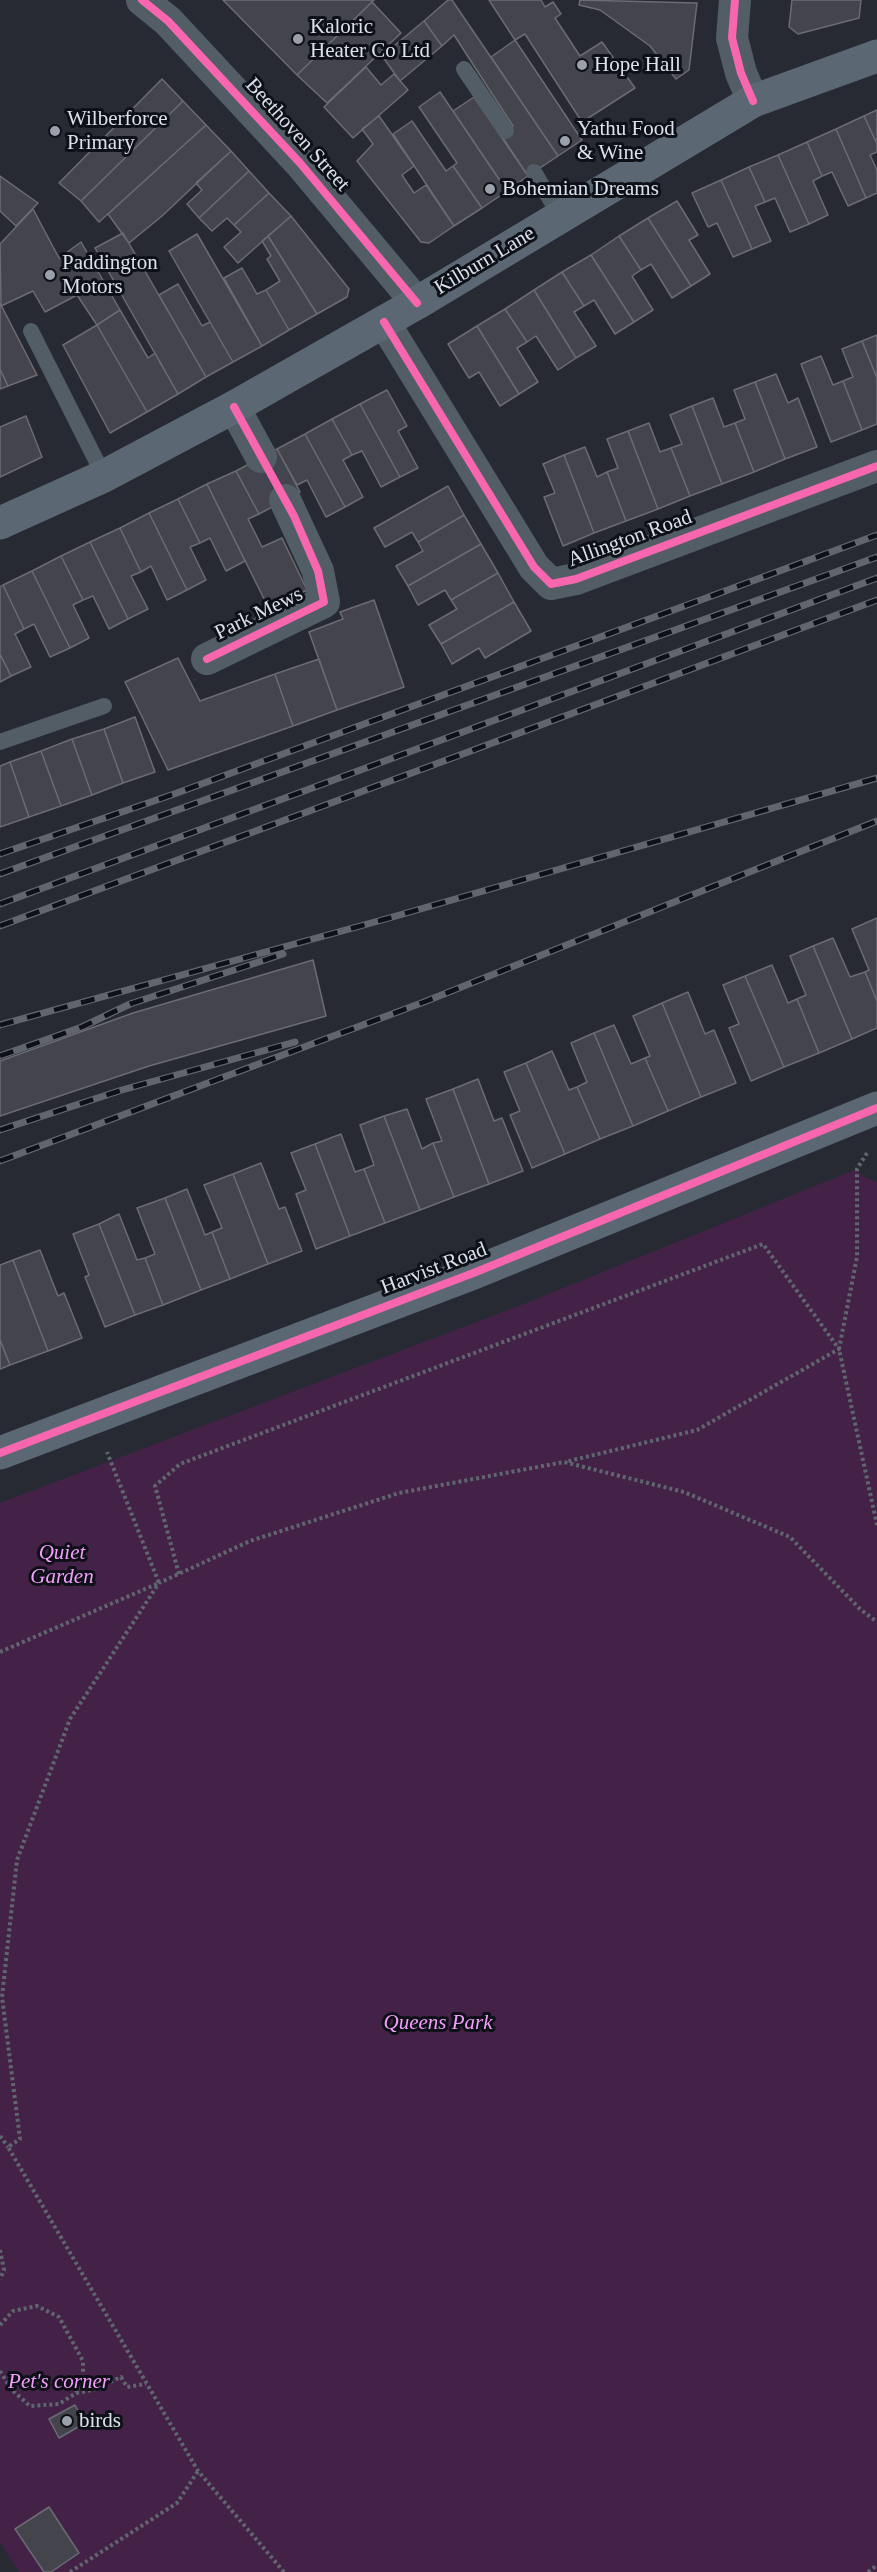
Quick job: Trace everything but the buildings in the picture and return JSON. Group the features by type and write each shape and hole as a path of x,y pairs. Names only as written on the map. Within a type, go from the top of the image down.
{"main road":[{"name":"Kilburn Lane","path":"0,523 104,476 234,407 417,303 753,101 877,56"},
{"name":"Harvist Road","path":"0,1453 476,1272 877,1108"}],"street":[{"name":"Beethoven Street","path":"141,0 168,21 300,162 417,303"},
{"path":"735,0 732,38 741,73 753,101"},
{"name":"Allington Road","path":"384,322 534,567 551,584 576,579 877,466"},
{"path":"234,407 261,457"},
{"name":"Park Mews","path":"207,659 324,602 318,571 285,500"}],"lane":[{"path":"464,69 506,131"},
{"path":"534,172 560,216"},
{"path":"31,331 104,476"},
{"path":"0,742 105,706"}],"path":[{"path":"870,1148 857,1169 857,1257 839,1349 877,1525"},
{"path":"179,1574 155,1486 180,1464 763,1244 839,1349"},
{"path":"0,1652 250,1541 399,1492 564,1462 697,1430 839,1349"},
{"path":"111,1462 159,1583"},
{"path":"564,1462 684,1492 790,1537 861,1609 877,1622"},
{"path":"8,2147 20,2139 2,1997 17,1860 70,1719 159,1583"},
{"path":"0,2136 198,2471 284,2572"},
{"path":"0,2250 4,2270 0,2279"},
{"path":"0,2325 13,2311 37,2306 59,2317 83,2361 83,2380 76,2393"},
{"path":"0,2371 11,2390 30,2406 59,2404 76,2393 93,2390 121,2377 127,2387 146,2384"},
{"path":"70,2572 177,2503 198,2471"},
{"path":"868,2572 877,2565"}],"green space":[{"name":"Queens Park","path":"857,1169 862,1176 877,1182 877,2572 19,2572 0,2542 0,1503 524,1304"}],"tunnel":[{"path":"261,457 285,500"}],"railway":[{"path":"0,854 177,793 877,535"},
{"path":"0,874 877,557"},
{"path":"0,904 877,578"},
{"path":"0,926 877,600"},
{"path":"0,1025 382,920 877,778"},
{"path":"0,1161 424,1002 877,821"},
{"path":"0,1056 82,1027 130,1004 283,954"},
{"path":"0,1130 122,1090 295,1042"}],"cycle path":[{"path":"142,0 168,21 300,163 417,303"},
{"path":"735,0 732,38 741,73 753,101"},
{"path":"384,322 534,567 551,584 576,579 877,466"},
{"path":"207,659 324,602 318,571 294,516 234,407"},
{"path":"0,1453 476,1272 877,1108"}],"place":[{"name":"Kaloric Heater Co Ltd","path":"298,39"},
{"name":"Hope Hall","path":"582,65"},
{"name":"Wilberforce Primary","path":"55,131"},
{"name":"Yathu Food & Wine","path":"565,141"},
{"name":"Bohemian Dreams","path":"490,189"},
{"name":"Paddington Motors","path":"50,275"},
{"name":"birds","path":"67,2421"}],"park label":[{"name":"Quiet Garden","path":"62,1565"},
{"name":"Pet's corner","path":"59,2382"}]}
